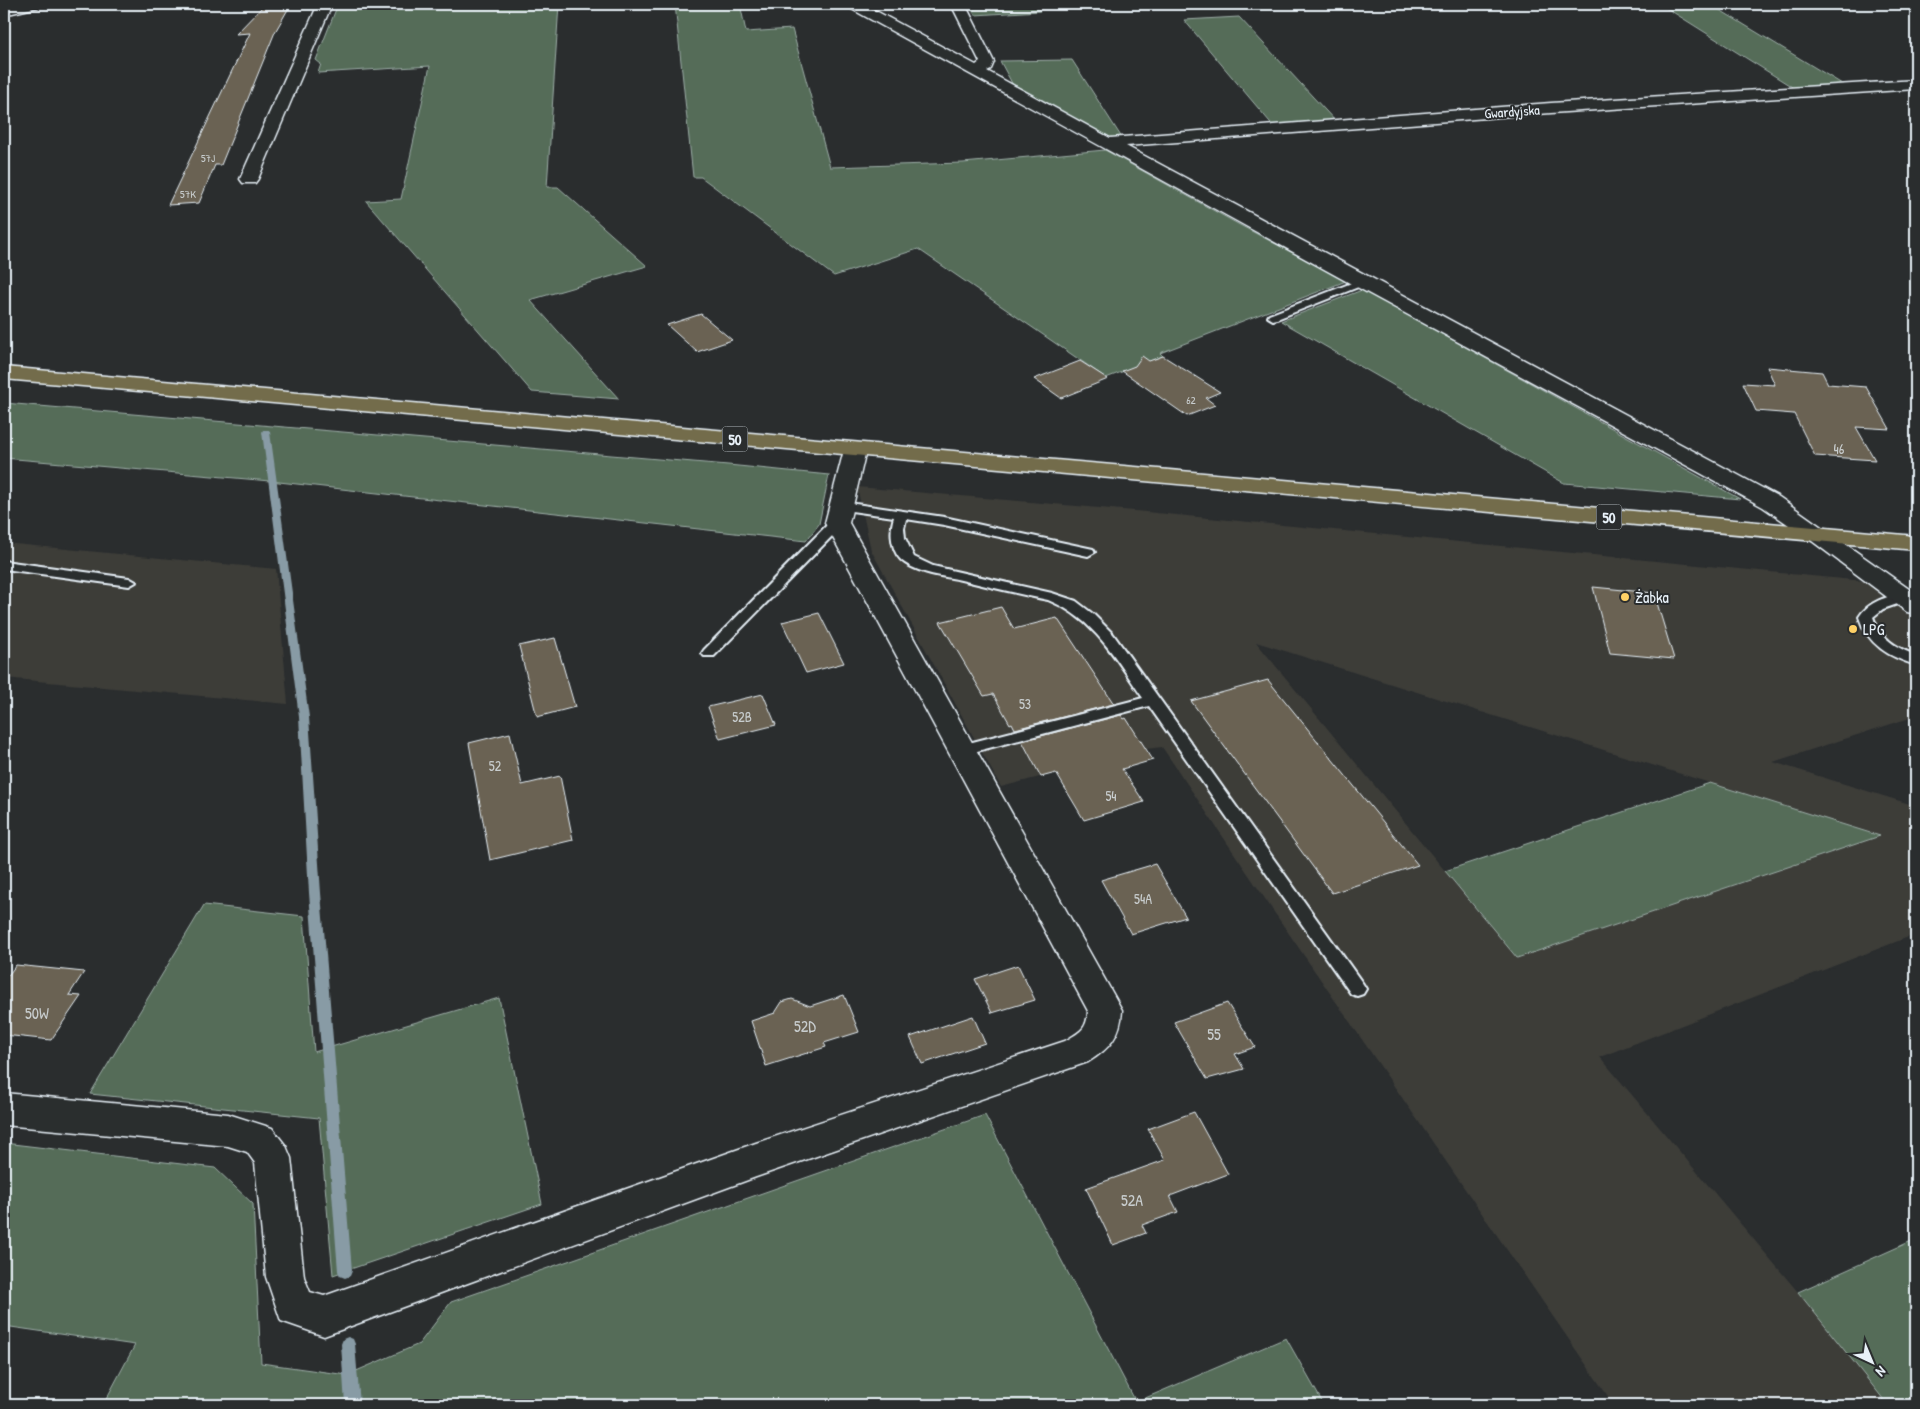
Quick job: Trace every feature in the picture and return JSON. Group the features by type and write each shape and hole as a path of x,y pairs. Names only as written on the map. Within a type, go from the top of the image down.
{"main road":[{"name":"50","path":"4,374 1916,543"}],"street":[{"path":"4,11 33,4"},
{"path":"249,179 325,4"},
{"path":"853,4 1362,282 1772,502 1822,536 1910,602"},
{"path":"958,4 987,62 986,66 977,72"},
{"name":"Gwardyjska","path":"1108,143 1551,108 1916,84"},
{"path":"4,1109 228,1130 258,1139 273,1158 285,1277 295,1307 324,1316 756,1160 1076,1052 1098,1039 1105,1024 1106,1010 962,750 839,514 855,450"}],"lane":[{"path":"1273,316 1362,282"},
{"path":"710,653 839,514 901,515 1088,552"},
{"path":"901,515 896,528 902,550 909,560 930,569 1052,597 1071,604 1088,617 1108,637 1357,989"},
{"path":"4,565 129,582"},
{"path":"1910,602 1879,605 1870,610 1866,617 1873,636 1884,646 1898,654 1916,660"},
{"path":"962,750 1153,700"}],"shaded area":[{"path":"857,487 1146,512 1864,581 1916,619 1916,716 1773,762 1916,806 1916,934 1600,1057 1798,1292 1888,1405 1614,1405 1162,747 1146,749 1001,787 871,550","holes":["1256,642 1879,836 1517,958"]},
{"path":"4,543 276,569 288,704 4,678"}],"green space":[{"path":"338,4 559,4 547,187 558,187 647,266 530,300 619,399 532,392 366,201 401,199 430,66 318,73 321,64 316,60"},
{"path":"675,4 740,4 746,32 792,29 830,167 963,163 1105,150 1346,281 1160,353 1163,356 1106,378 918,249 834,276 701,177 693,177"},
{"path":"968,4 1035,4 1040,11 975,15"},
{"path":"1660,4 1710,4 1847,87 1797,90"},
{"path":"1239,17 1337,123 1275,128 1184,20"},
{"path":"1072,60 1122,138 1107,138 1014,87 1000,61"},
{"path":"1362,290 1740,499 1564,483 1281,321"},
{"path":"4,403 829,475 819,524 806,541 270,481 4,458"},
{"path":"1710,783 1880,836 1517,958 1445,871"},
{"path":"204,905 304,916 314,1052 499,998 542,1204 333,1275 319,1118 90,1094"},
{"path":"985,1115 1136,1402 1286,1338 1324,1405 103,1405 135,1345 4,1326 4,1143 215,1168 253,1204 261,1363 347,1375 419,1344 451,1302"},
{"path":"1916,1239 1916,1405 1888,1405 1798,1292"}],"building":[{"path":"291,4 275,32 221,165 215,165 199,203 168,205 250,33 236,34 264,5"},
{"path":"701,314 732,340 697,352 667,325"},
{"path":"1142,356 1149,361 1163,356 1220,392 1206,398 1215,405 1187,416 1122,371 1135,366"},
{"path":"1080,361 1108,379 1061,398 1034,379"},
{"path":"1767,367 1822,372 1828,384 1866,387 1890,429 1856,427 1875,460 1815,456 1794,414 1756,411 1743,383 1775,385"},
{"path":"1593,587 1654,593 1674,659 1610,653"},
{"path":"1001,607 1014,629 1057,618 1114,704 1015,729 1012,723 1010,724 993,694 984,696 940,622"},
{"path":"819,613 844,663 806,673 782,622"},
{"path":"555,638 575,707 537,717 519,646"},
{"path":"1268,680 1418,865 1332,893 1191,701"},
{"path":"763,694 776,725 720,739 708,707"},
{"path":"1121,715 1124,719 1126,718 1153,760 1122,769 1144,802 1084,820 1056,773 1041,777 1022,741"},
{"path":"510,733 522,785 560,776 573,840 490,860 469,743"},
{"path":"1155,864 1186,917 1131,934 1101,880"},
{"path":"16,965 84,972 69,995 81,996 51,1040 4,1035 4,981"},
{"path":"1018,965 1035,1000 992,1013 975,979"},
{"path":"844,995 859,1032 824,1043 826,1047 766,1066 751,1021 775,1013 782,1002 792,999 810,1006"},
{"path":"1227,1003 1255,1047 1235,1054 1244,1069 1207,1079 1174,1022"},
{"path":"973,1016 985,1043 922,1064 910,1037"},
{"path":"1194,1112 1228,1174 1170,1196 1178,1212 1142,1225 1146,1233 1113,1245 1086,1188 1165,1160 1148,1129"}],"waterway":[{"path":"266,432 304,717 315,893 345,1271"},
{"path":"348,1344 353,1405"}],"place":[{"name":"Żabka","path":"1625,597"},
{"name":"LPG","path":"1853,629"}]}
